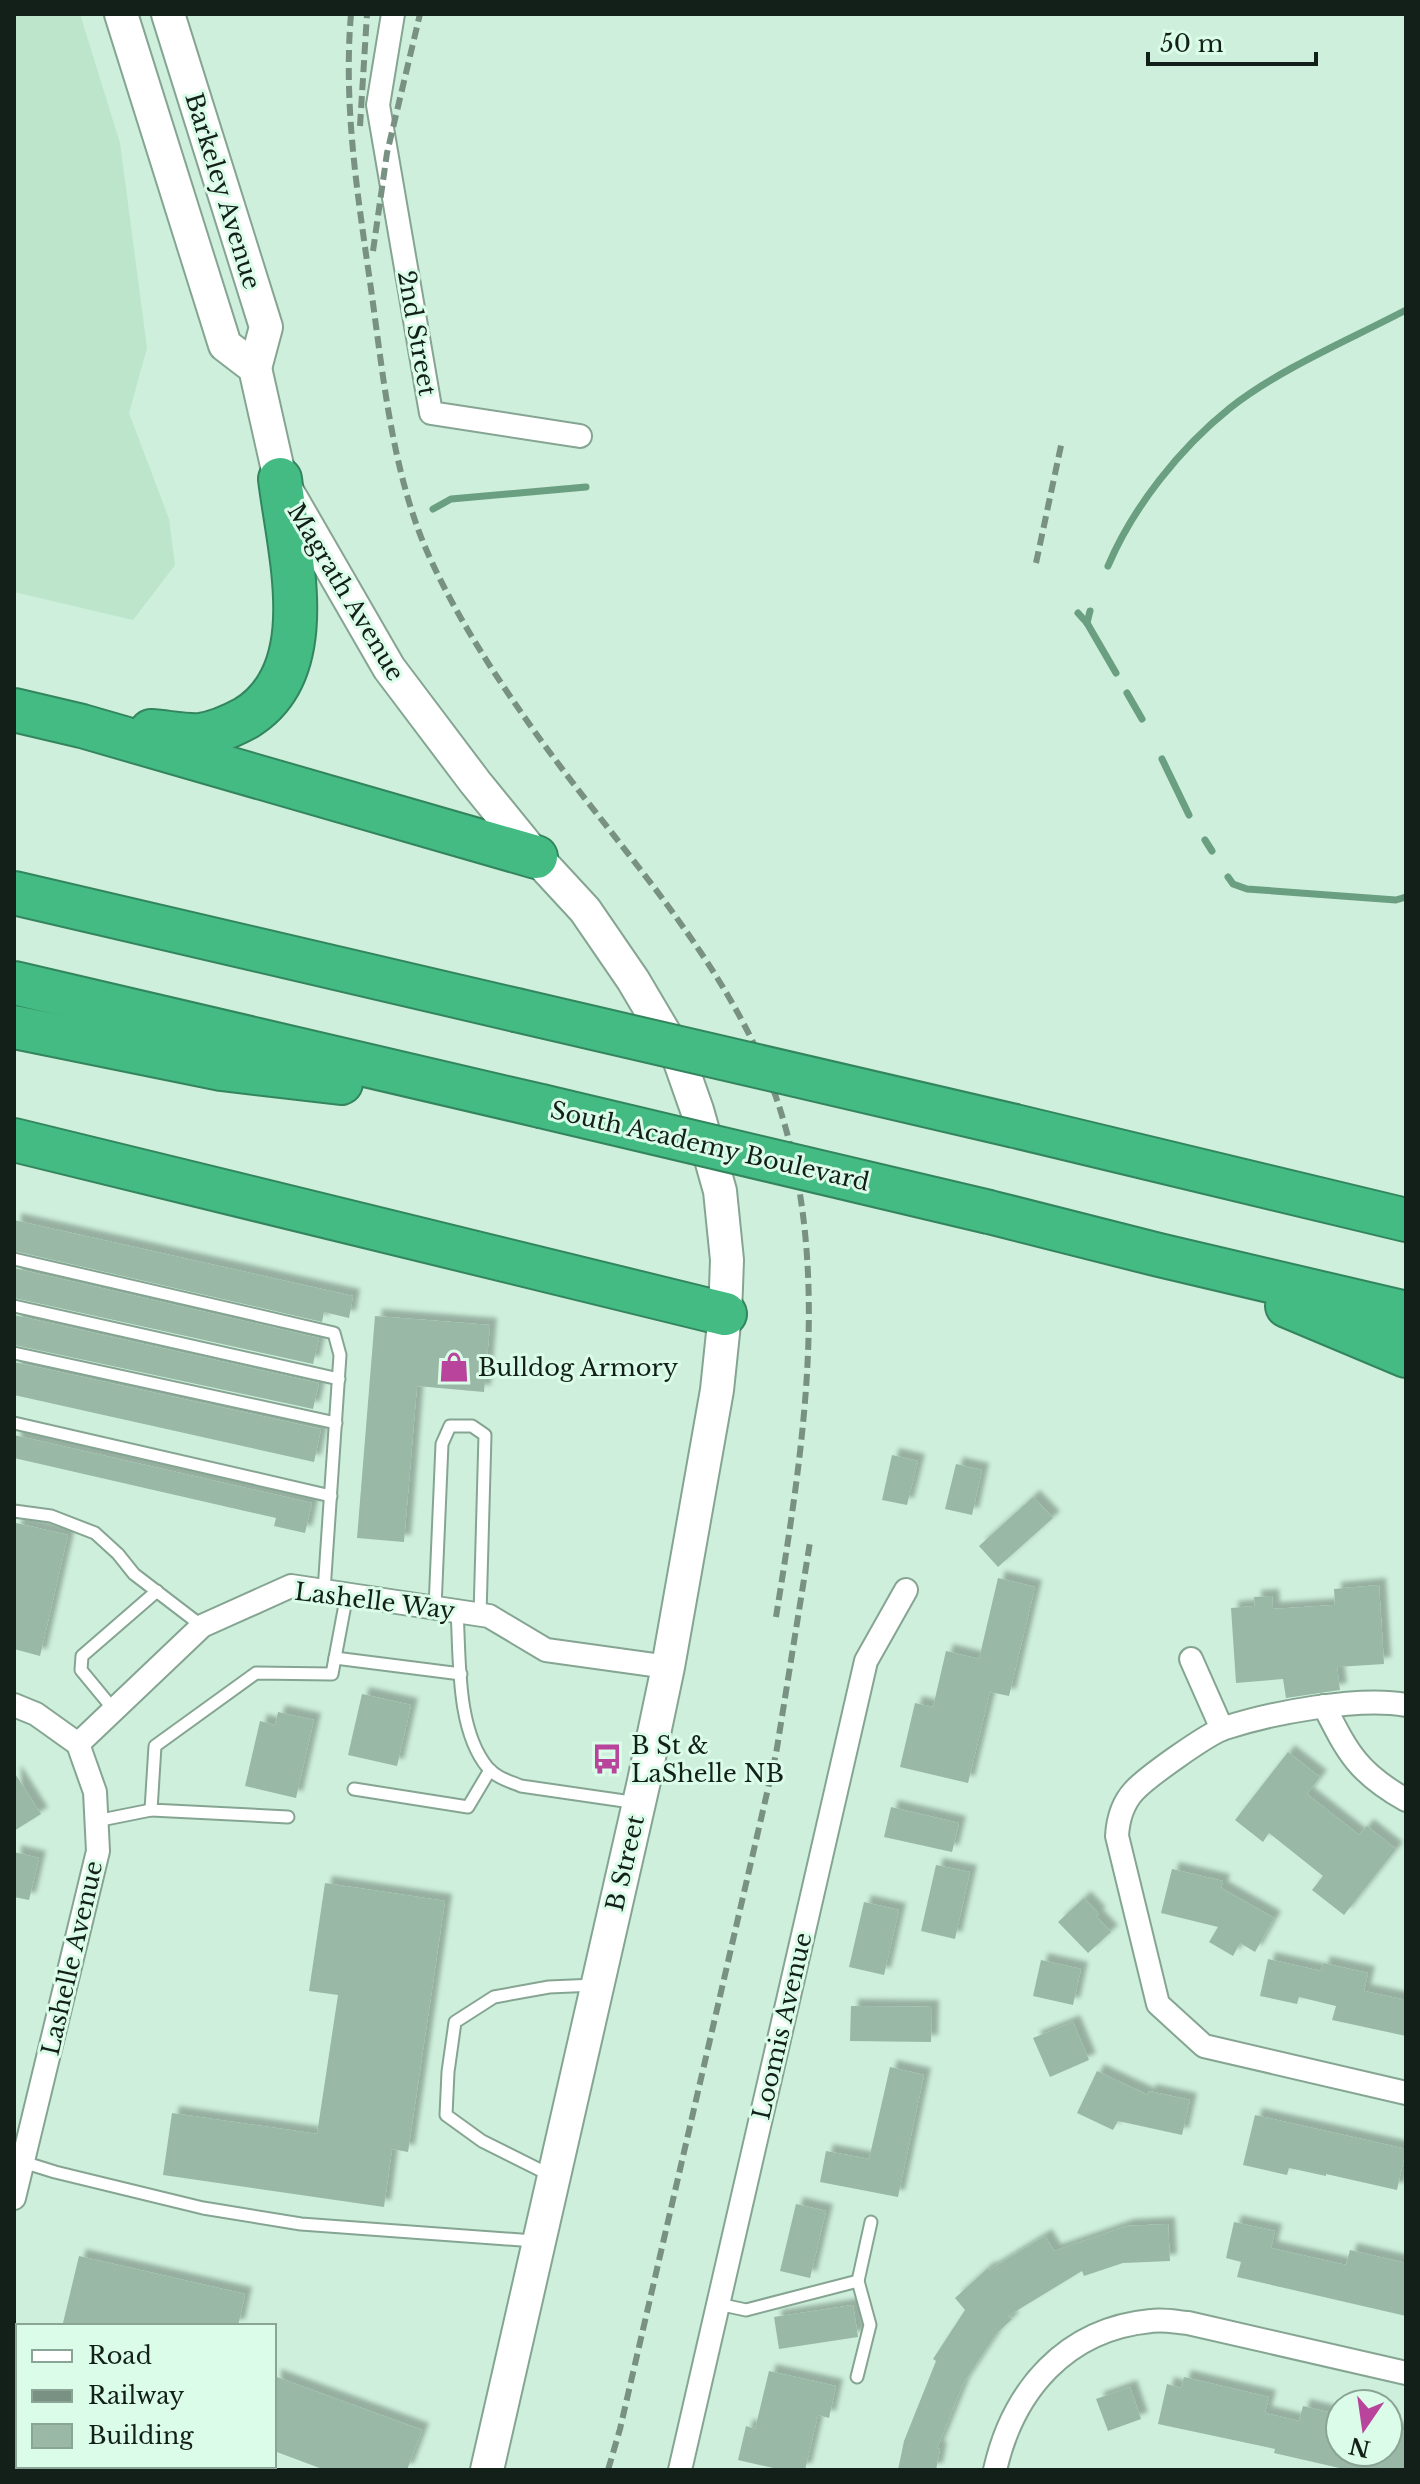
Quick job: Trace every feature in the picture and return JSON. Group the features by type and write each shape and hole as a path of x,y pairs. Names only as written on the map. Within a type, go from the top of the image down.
{"highway":[{"path":"82,726 200,735 235,724 263,707 284,674 294,641 296,608 280,479"},
{"path":"14,710 82,726 536,857"},
{"path":"14,893 1406,1220"},
{"name":"South Academy Boulevard","path":"14,983 1406,1313"},
{"path":"14,1027 221,1069 541,1106"},
{"path":"14,1140 725,1314"},
{"path":"1291,1193 1406,1206"},
{"path":"1159,1255 1406,1356"}],"main road":[{"path":"121,14 225,345 255,368"},
{"name":"Barkeley Avenue","path":"168,14 266,327 255,368"},
{"name":"Magrath Avenue","path":"255,368 280,479 389,668 475,782 536,857 585,910 633,980 678,1056 697,1110"},
{"name":"B Street","path":"487,2470 668,1667 717,1390 727,1260 720,1191 697,1110"}],"street":[{"name":"2nd Street","path":"393,14 378,105 431,413 580,436"},
{"name":"Lashelle Way","path":"78,1744 202,1626 291,1586 489,1616 546,1650 668,1667"},
{"name":"Loomis Avenue","path":"680,2470 866,1661 906,1590"},
{"path":"1191,1659 1222,1729"},
{"path":"1406,1705 1390,1702 1324,1706 1222,1729 1200,1741 1134,1792 1119,1816 1117,1836 1158,2004 1204,2046 1406,2093"},
{"path":"14,1705 36,1714 78,1744"},
{"path":"1324,1706 1348,1755 1382,1787 1406,1800"},
{"name":"Lashelle Avenue","path":"14,2198 98,1851 95,1792 78,1744"},
{"path":"995,2470 1002,2440 1014,2412 1039,2377 1062,2353 1120,2326 1153,2320 1188,2323 1406,2373"},
{"path":"14,2468 22,2470"}],"lane":[{"path":"14,1259 334,1333 340,1355 324,1591"},
{"path":"14,1306 339,1379"},
{"path":"14,1353 336,1423"},
{"path":"14,1423 331,1496"},
{"path":"480,1615 485,1435 472,1426 450,1426 442,1444 446,1609 461,1674 468,1727 477,1751 490,1770 504,1780 521,1786 639,1803"},
{"path":"14,1511 51,1516 95,1533 134,1574 202,1626"},
{"path":"114,1710 81,1670 82,1656 157,1591"},
{"path":"151,1810 155,1746 256,1673 332,1674 347,1594"},
{"path":"335,1658 461,1674"},
{"path":"354,1789 468,1807 490,1770"},
{"path":"96,1821 151,1810 288,1817"},
{"path":"554,2177 482,2141 446,2115 455,2022 494,1997 549,1987 597,1985"},
{"path":"23,2162 203,2208 301,2224 539,2241"},
{"path":"857,2377 870,2325 858,2281 871,2222"},
{"path":"718,2304 746,2310 858,2281"}],"shaded area":[{"path":"14,14 80,14 120,143 147,348 129,413 169,519 175,565 133,620 14,592"}],"building":[{"path":"14,1220 353,1296 349,1318 324,1312 322,1322 14,1251"},
{"path":"14,1268 319,1338 313,1364 14,1298"},
{"path":"14,1315 319,1383 313,1409 14,1345"},
{"path":"375,1316 490,1325 484,1392 417,1386 404,1542 357,1538"},
{"path":"14,1362 321,1429 314,1462 14,1395"},
{"path":"14,1435 312,1503 305,1533 274,1526 276,1518 14,1458"},
{"path":"892,1455 918,1461 907,1505 882,1500"},
{"path":"956,1464 982,1470 972,1515 945,1509"},
{"path":"1033,1497 1053,1518 998,1567 979,1546"},
{"path":"16,1523 68,1535 40,1656 14,1649"},
{"path":"998,1578 1035,1587 1009,1696 990,1692 968,1783 900,1767 915,1703 933,1707 946,1651 979,1659"},
{"path":"1379,1585 1384,1664 1337,1667 1340,1690 1286,1698 1283,1679 1236,1683 1231,1608 1255,1606 1254,1597 1272,1596 1273,1609 1335,1605 1334,1589"},
{"path":"362,1694 411,1705 397,1766 348,1755"},
{"path":"278,1712 314,1720 296,1798 245,1786 260,1721 275,1725"},
{"path":"1288,1752 1320,1777 1307,1794 1359,1835 1367,1826 1396,1849 1344,1915 1312,1890 1323,1876 1269,1833 1263,1842 1235,1820"},
{"path":"14,1772 41,1814 14,1831"},
{"path":"891,1807 959,1823 952,1852 884,1837"},
{"path":"14,1852 39,1858 29,1900 14,1897"},
{"path":"936,1865 970,1872 955,1939 921,1931"},
{"path":"1172,1869 1223,1881 1221,1888 1274,1918 1255,1952 1240,1943 1233,1956 1209,1942 1218,1927 1161,1913"},
{"path":"325,1883 445,1901 408,2152 392,2149 384,2207 163,2175 172,2113 317,2134 338,1995 309,1991"},
{"path":"1084,1898 1111,1932 1088,1953 1058,1922"},
{"path":"864,1902 899,1910 884,1975 849,1967"},
{"path":"1268,1959 1321,1971 1323,1963 1368,1973 1364,1991 1406,2000 1406,2036 1332,2020 1336,2006 1299,1997 1297,2004 1260,1996"},
{"path":"1041,1960 1081,1969 1073,2005 1033,1996"},
{"path":"851,2006 932,2007 931,2042 850,2041"},
{"path":"1073,2022 1089,2060 1050,2077 1033,2038"},
{"path":"890,2067 924,2075 898,2197 820,2182 826,2151 869,2159"},
{"path":"1097,2071 1148,2095 1149,2091 1190,2100 1182,2135 1118,2121 1113,2130 1077,2113"},
{"path":"1255,2115 1406,2149 1397,2190 1326,2174 1289,2168 1287,2175 1243,2165"},
{"path":"796,2204 826,2211 810,2278 780,2271"},
{"path":"1234,2222 1275,2231 1271,2248 1346,2265 1350,2250 1406,2263 1406,2316 1237,2277 1241,2262 1226,2258"},
{"path":"1168,2224 1170,2261 1123,2263 1084,2276 1082,2271 1008,2316 1012,2319 996,2334 963,2384 937,2448 940,2449 936,2470 898,2470 904,2441 936,2361 933,2359 965,2310 955,2298 988,2268 1045,2236 1054,2251 1127,2226"},
{"path":"79,2256 245,2294 238,2324 63,2323"},
{"path":"853,2305 858,2337 779,2349 774,2317"},
{"path":"769,2371 836,2386 829,2418 818,2415 805,2470 782,2470 738,2460 746,2426 755,2429"},
{"path":"276,2377 422,2430 407,2470 325,2470 276,2452"},
{"path":"1184,2377 1269,2397 1265,2413 1299,2421 1303,2406 1324,2411 1324,2464 1274,2453 1275,2449 1158,2424 1167,2384 1181,2388"},
{"path":"1130,2387 1141,2419 1108,2431 1096,2399"},
{"path":"1406,2432 1406,2470 1339,2468 1404,2468"}],"waterway":[{"path":"1108,566 1144,501 1176,460 1211,424 1271,380 1406,310"},
{"path":"433,509 451,499 586,487"},
{"path":"1087,623 1090,611"},
{"path":"1078,613 1116,673"},
{"path":"1127,693 1142,719"},
{"path":"1162,759 1189,815"},
{"path":"1205,840 1212,851"},
{"path":"1228,877 1233,884 1247,889 1396,900 1406,897"}],"railway":[{"path":"351,14 350,118 361,220 396,449 423,542 456,609 509,695 664,901 730,998 757,1050 778,1103 795,1166 805,1230 809,1294 808,1359 795,1489 776,1617"},
{"path":"360,126 367,14"},
{"path":"373,251 387,153 420,14"},
{"path":"1036,563 1062,441"},
{"path":"608,2470 776,1754 810,1542"}],"place":[{"name":"Bulldog Armory","path":"454,1367"},
{"name":"B St & LaShelle NB","path":"607,1759"}]}
